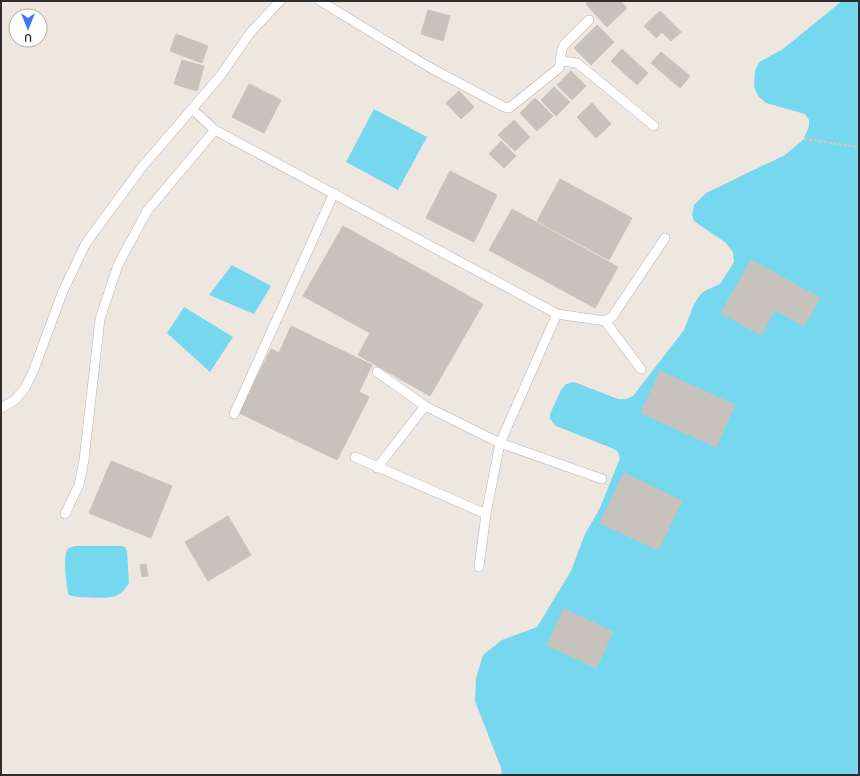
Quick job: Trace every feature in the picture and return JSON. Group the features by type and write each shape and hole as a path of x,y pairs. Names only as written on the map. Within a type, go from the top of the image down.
{"lane":[{"path":"1,408 15,400 28,383 62,292 86,243 142,167 221,75 250,33 280,1"},
{"path":"320,1 429,67 504,107 509,108 559,68 564,45 589,20"},
{"path":"561,61 577,64 654,126"},
{"path":"192,109 215,130 557,314 605,321 612,317 665,238"},
{"path":"65,514 79,485 84,460 100,319 118,265 147,211 215,130"},
{"path":"234,414 334,193"},
{"path":"479,567 486,514 500,443 557,314"},
{"path":"605,321 641,369"},
{"path":"377,372 425,406 500,443 602,479"},
{"path":"377,468 425,406"},
{"path":"355,457 377,468 486,514"}],"path":[{"path":"804,138 859,147"}],"water":[{"path":"842,1 859,1 859,775 502,775 501,768 475,701 476,678 483,655 502,640 537,627 571,571 585,534 600,508 620,458 618,452 614,449 556,426 550,419 550,414 561,390 566,384 574,382 618,399 626,399 633,396 684,330 694,304 700,295 706,290 720,284 734,262 733,252 726,243 694,221 692,215 694,205 706,193 785,155 804,139 809,126 809,120 805,114 766,103 758,96 754,87 755,71 759,62 783,49"},
{"path":"374,109 427,137 398,190 346,162"},
{"path":"232,265 271,286 254,314 209,295"},
{"path":"184,307 233,337 210,372 167,333"},
{"path":"75,546 125,547 127,552 129,583 124,591 116,596 107,598 69,595 66,580 65,557 68,549"}],"building":[{"path":"589,1 620,1 627,8 607,27 586,4"},
{"path":"428,10 450,16 443,41 421,34"},
{"path":"660,11 681,32 671,41 662,32 656,38 644,26"},
{"path":"597,25 614,42 591,65 574,48"},
{"path":"176,34 208,46 202,63 170,51"},
{"path":"622,49 648,73 637,85 611,61"},
{"path":"661,52 690,76 680,88 651,63"},
{"path":"182,60 204,66 197,91 174,84"},
{"path":"571,71 586,86 572,100 557,85"},
{"path":"249,84 281,100 264,133 232,117"},
{"path":"554,87 570,102 556,116 541,100"},
{"path":"459,91 474,107 461,119 446,103"},
{"path":"535,98 553,116 537,131 520,113"},
{"path":"592,103 611,124 596,138 577,117"},
{"path":"514,120 530,137 515,151 498,135"},
{"path":"501,141 516,156 504,168 489,154"},
{"path":"450,171 497,195 474,242 426,218"},
{"path":"560,179 632,218 609,260 537,221"},
{"path":"512,209 618,267 595,308 489,250"},
{"path":"343,226 483,304 430,396 358,355 370,333 303,296"},
{"path":"751,260 820,298 804,326 775,310 761,335 721,313"},
{"path":"291,326 372,365 359,392 369,397 337,460 239,413 271,349 279,353"},
{"path":"660,371 735,405 716,447 641,413"},
{"path":"111,461 172,486 151,538 89,513"},
{"path":"624,473 682,501 658,550 600,523"},
{"path":"228,516 251,555 208,581 185,542"},
{"path":"146,564 148,576 142,577 140,565"},
{"path":"564,609 613,632 596,668 547,645"}]}
